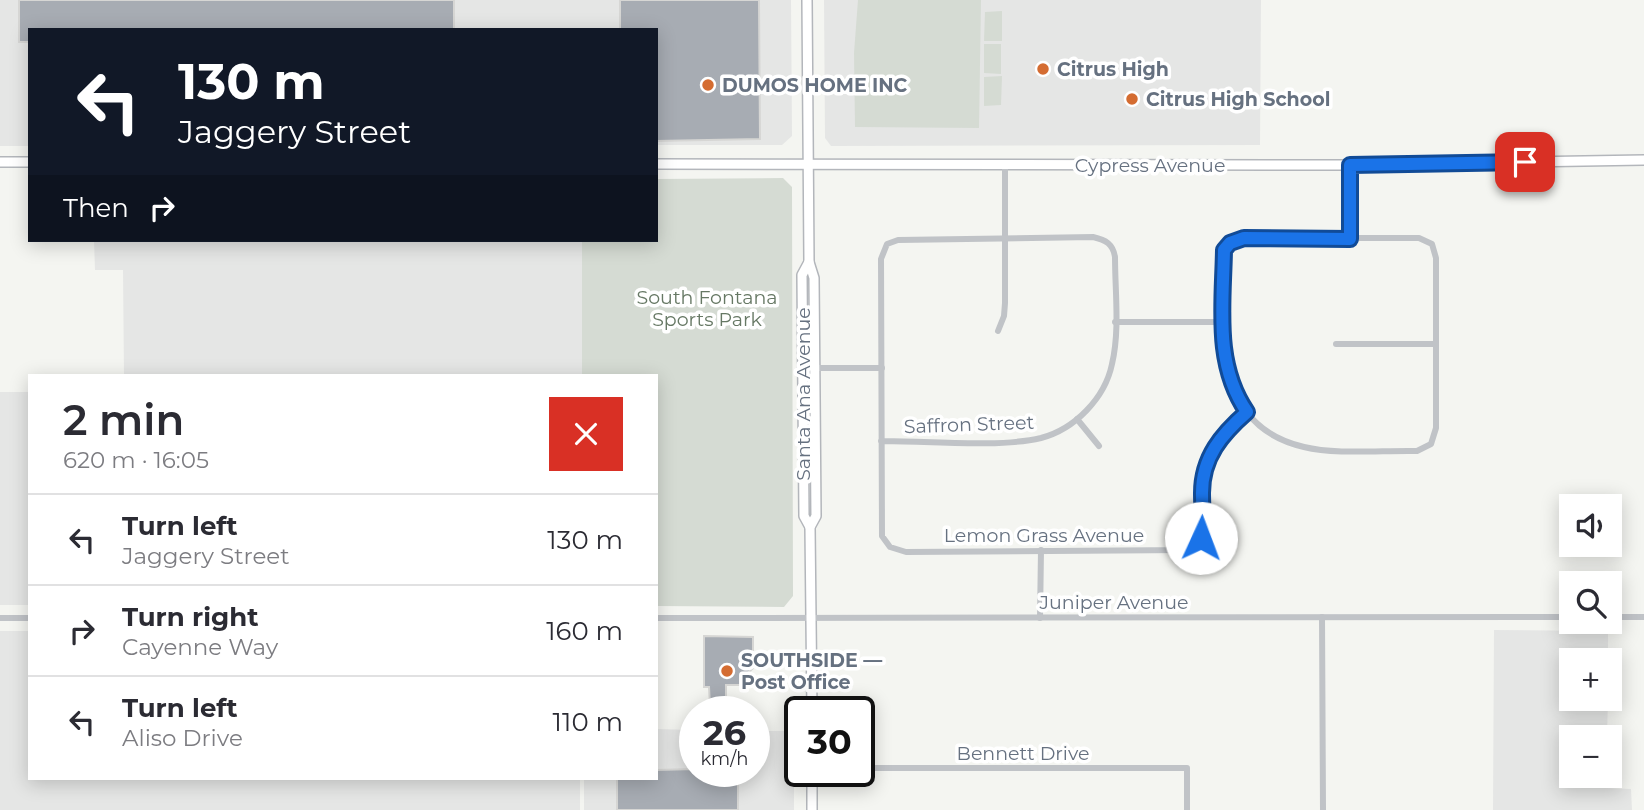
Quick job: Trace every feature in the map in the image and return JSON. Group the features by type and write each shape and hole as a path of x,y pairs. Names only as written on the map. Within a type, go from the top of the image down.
{"street":[{"name":"Santa Ana Avenue","path":"807,0 809,262 814,278 816,516 810,527"},
{"name":"Cypress Avenue","path":"658,164 1350,165 1644,160"},
{"path":"0,162 28,162"},
{"path":"998,331 1004,316 1005,165"},
{"path":"1350,165 1350,239"},
{"path":"881,442 881,259 887,244 898,240 1005,237"},
{"name":"Saffron Street","path":"881,442 1027,441 1056,432 1077,419 1096,400 1108,378 1114,352 1115,257 1112,245 1093,237 1005,237"},
{"path":"1244,238 1350,239 1419,238 1432,244 1436,258 1436,428 1432,444 1417,451 1304,447 1267,431 1247,412 1227,373 1223,322 1224,250 1230,243 1244,238"},
{"name":"Santa Ana Avenue","path":"809,262 802,275 802,285 804,516 810,527 812,696"},
{"path":"1115,322 1223,322"},
{"path":"1336,344 1436,344"},
{"path":"815,368 882,368"},
{"name":"Lemon Grass Avenue","path":"881,442 882,536 890,547 906,552 1187,550 1198,544 1202,531 1202,488 1208,460 1222,436 1247,412"},
{"path":"1077,419 1099,446"},
{"path":"1040,618 1041,550"},
{"path":"1322,617 1323,810"},
{"name":"Juniper Avenue","path":"658,618 1559,617"},
{"path":"1622,617 1644,617"},
{"path":"0,618 28,618"},
{"name":"Bennett Drive","path":"875,768 1187,768 1187,810"},
{"path":"812,787 812,810"}],"shaded area":[{"path":"0,0 791,0 792,136 782,145 658,145 658,28 28,28 28,146 0,146"},
{"name":"Citrus High","path":"824,0 1261,0 1260,145 831,146 825,138"},
{"path":"94,242 582,242 582,374 124,374 123,270 95,270"},
{"path":"0,392 28,392 28,605 0,605"},
{"path":"1494,630 1608,634 1608,648 1559,648 1559,711 1608,711 1607,725 1559,725 1559,788 1631,789 1632,810 1493,810"},
{"path":"0,631 28,631 28,780 580,780 580,810 0,810"},
{"path":"658,729 679,730 679,787 770,787 770,731 784,731 784,787 794,787 794,810 584,810 584,780 658,780"}],"green space":[{"path":"858,0 981,0 979,128 855,127 854,53"},
{"path":"1002,11 1002,41 984,41 985,12"},
{"path":"984,44 1001,44 1001,74 984,73"},
{"path":"1002,76 1001,105 984,106 984,77"},
{"name":"South Fontana Sports Park","path":"783,178 792,187 793,596 784,607 658,606 658,374 582,374 582,242 658,242 658,179"}],"building":[{"path":"19,0 454,0 454,28 28,28 28,42 19,42"},
{"name":"DUMOS HOME INC","path":"620,0 759,0 760,139 658,141 658,28 620,28"},
{"name":"SOUTHSIDE — Post Office","path":"704,636 753,637 753,668 746,675 746,685 726,685 726,696 710,696 709,687 704,687"},
{"path":"679,769 679,787 738,787 738,810 617,810 617,780 658,780 658,770"}],"place":[{"name":"Citrus High","path":"1043,69"},
{"name":"DUMOS HOME INC","path":"708,85"},
{"name":"Citrus High School","path":"1132,99"},
{"name":"SOUTHSIDE — Post Office","path":"727,671"}],"route":[{"path":"1201,538 1203,474 1208,460 1222,436 1247,412 1230,381 1224,355 1224,250 1230,243 1244,238 1350,239 1350,165 1525,162"}]}
